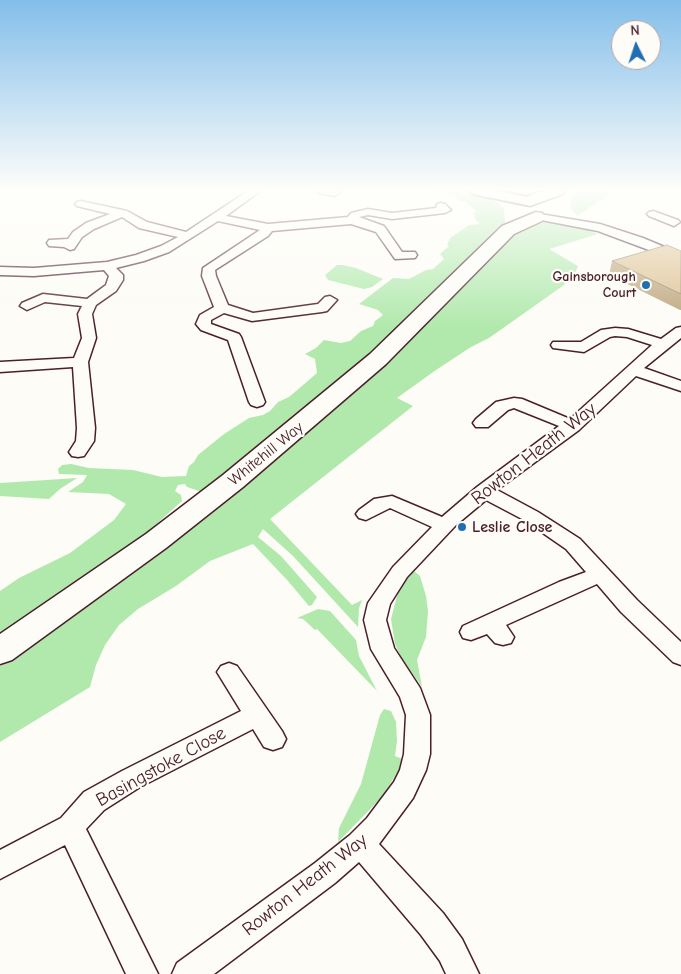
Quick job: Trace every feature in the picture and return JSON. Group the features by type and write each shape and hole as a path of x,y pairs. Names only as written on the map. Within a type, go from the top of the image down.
{"main road":[{"name":"Whitehill Way","path":"0,651 156,541 305,422 391,347 505,236"}],"street":[{"path":"52,243 70,244 78,236"},
{"path":"0,270 57,272 107,266 155,253 187,236"},
{"path":"222,309 209,276 209,268 257,236"},
{"path":"386,236 404,257"},
{"path":"624,236 681,258"},
{"path":"78,452 85,441 87,417 80,362 89,338 85,314 90,303 111,288 116,280 116,275 107,266"},
{"path":"27,306 46,296 90,303"},
{"path":"260,396 234,337 208,328 203,321 208,316 222,309 252,317 326,304 338,312"},
{"name":"Rowton Heath Way","path":"188,974 310,885 361,843 377,827 404,790 413,770 419,741 418,714 415,704 382,649 376,629 376,612 387,590 400,572 444,525 484,491 588,414 663,344 681,331"},
{"path":"558,345 588,350 606,334 615,332 663,344"},
{"path":"0,367 80,362"},
{"path":"634,370 681,386"},
{"path":"482,423 502,406 514,403 522,404 572,426"},
{"path":"484,491 549,526 573,544 629,606 681,656"},
{"path":"366,514 381,503 392,502 444,525"},
{"path":"488,631 567,587 601,574"},
{"path":"229,672 273,739"},
{"name":"Basingstoke Close","path":"0,866 71,827 94,801 131,778 257,715"},
{"path":"71,827 142,974"},
{"path":"361,843 386,875 432,924 451,950 463,974"}],"green space":[{"path":"492,236 374,354 205,493 187,487 185,484 178,485 175,491 181,495 182,501 131,547 0,638 0,591 19,578 70,553 114,520 126,504 109,494 68,492 83,482 87,475 59,474 58,469 62,465 71,464 89,468 133,470 162,477 186,476 189,466 198,455 224,434 249,418 263,415 270,411 278,402 289,397 317,373 315,359 305,354 316,348 324,340 341,343 350,341 361,331 373,326 375,321 383,315 378,310 359,304 393,278 409,279 426,270 433,269 444,259 440,254 449,246 447,245 450,238"},
{"path":"511,236 590,236 549,249 578,266 564,285 489,338 471,347 397,398 413,406 270,519 352,605 362,600 359,608 358,627 293,556 263,529 258,537 281,556 317,597 312,605 309,606 253,544 210,561 176,586 138,609 119,625 105,645 96,665 90,687 0,742 0,666 166,545"},
{"path":"337,265 356,268 383,279 372,287 364,289 328,280 325,275"},
{"path":"77,478 49,499 0,496 0,483"},
{"path":"414,571 420,576 428,611 426,637 417,660 422,687 401,657 395,644 391,619 397,596 404,583"},
{"path":"318,609 330,611 356,640 359,656 377,691 317,629 315,630 303,619 297,618"},
{"path":"384,709 391,711 396,722 397,741 395,756 405,760 382,797 338,842 339,828 361,784 380,715"}],"building":[{"path":"667,245 681,251 681,294 612,261"}],"place":[{"name":"Gainsborough Court","path":"646,285"},
{"name":"Leslie Close","path":"462,527"}]}
